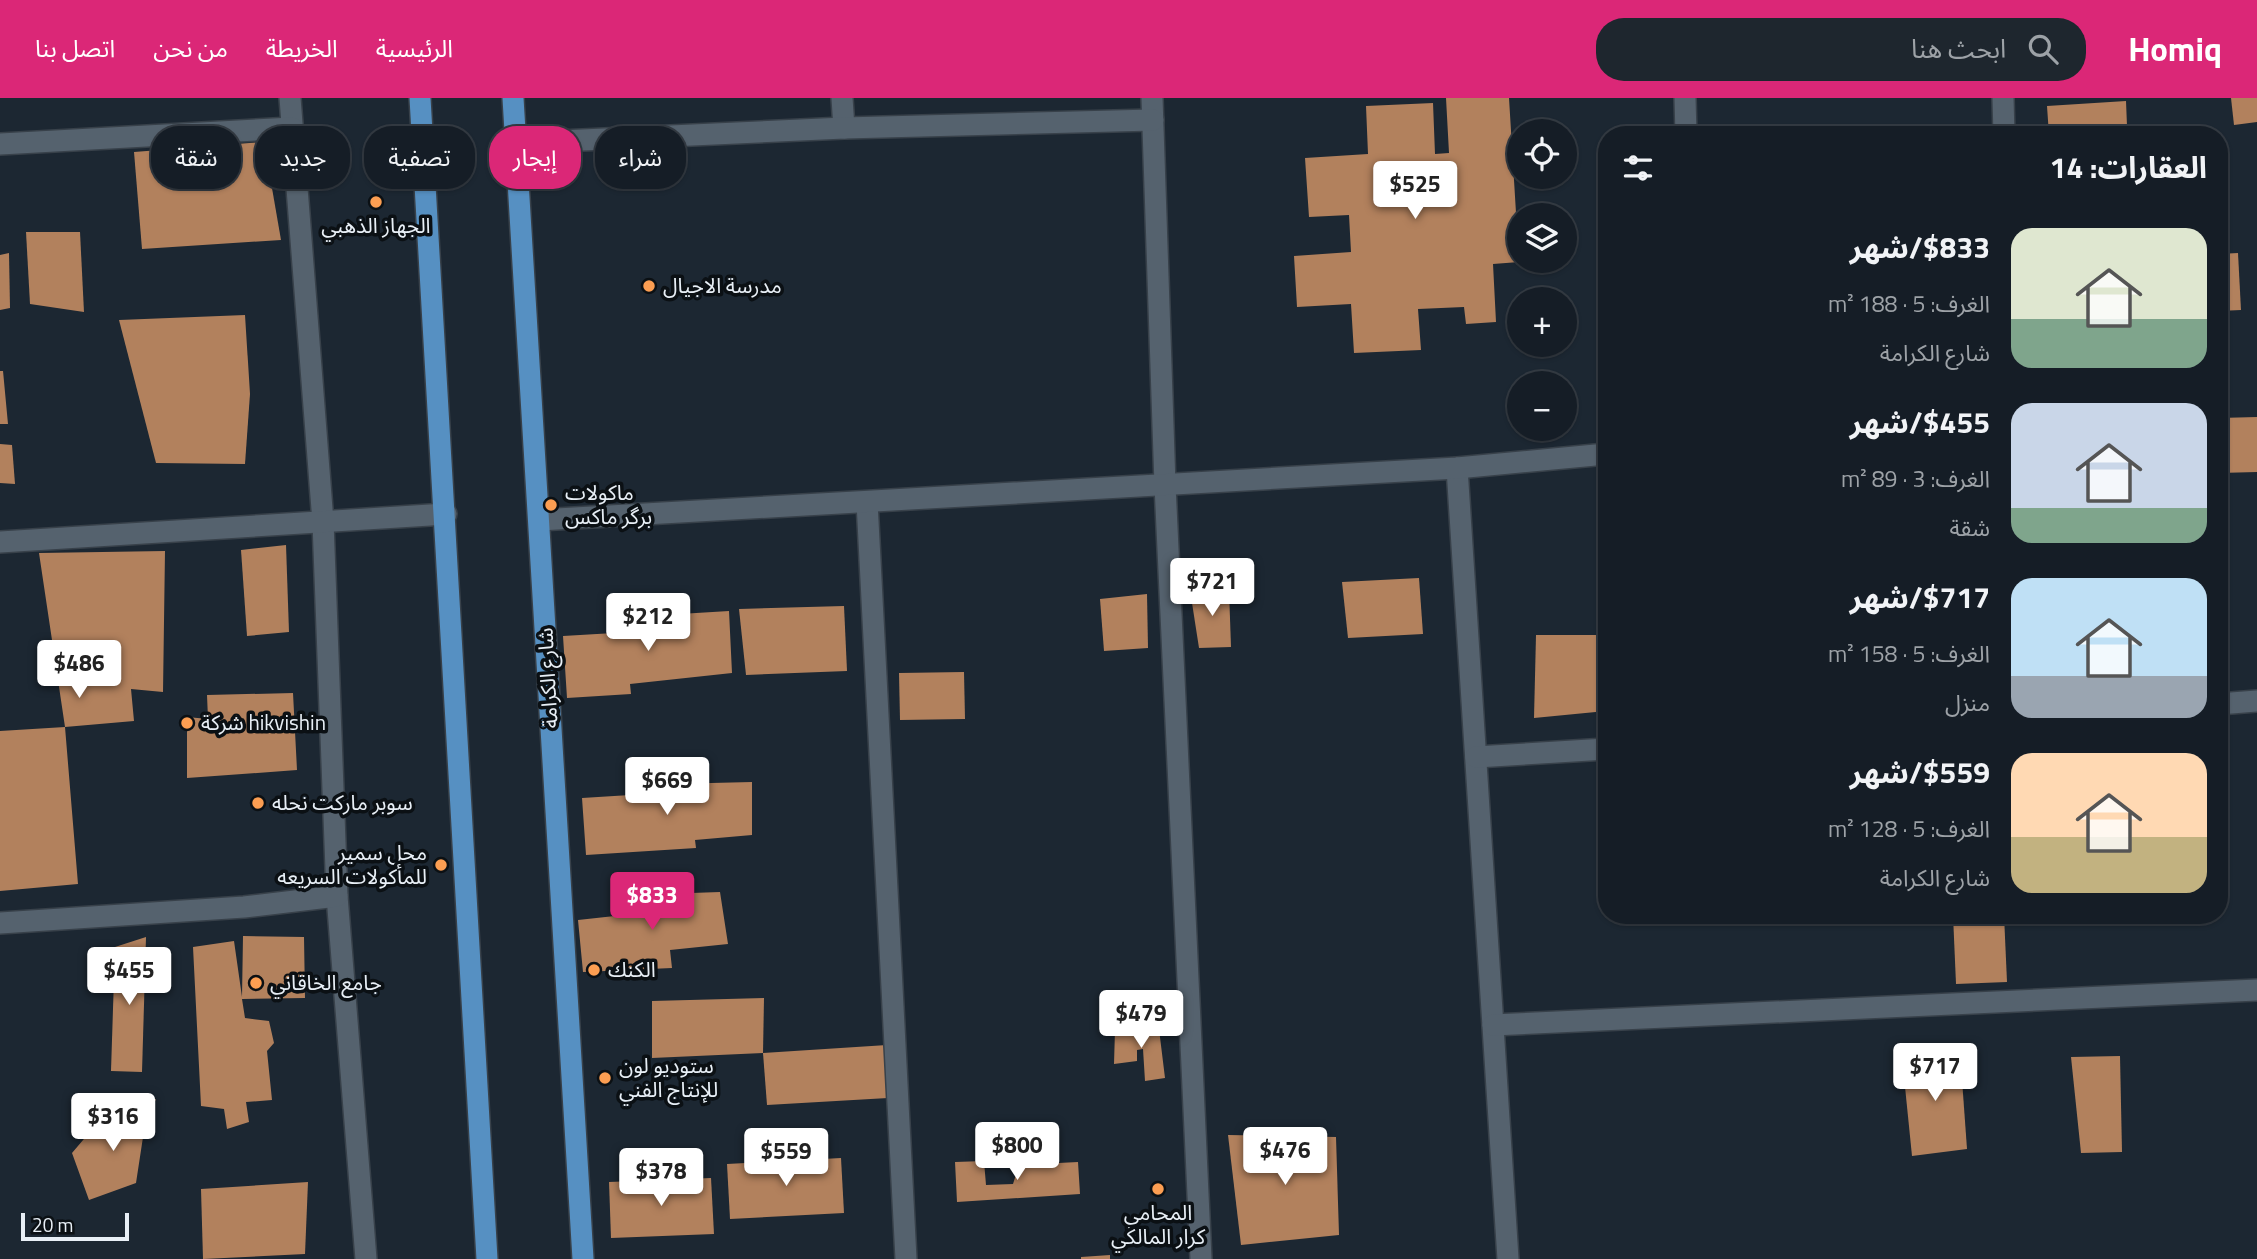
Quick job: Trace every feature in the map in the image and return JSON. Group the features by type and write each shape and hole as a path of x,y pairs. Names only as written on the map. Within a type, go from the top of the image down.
{"main road":[{"path":"420,98 487,1259"},
{"name":"شارع الكرامة","path":"513,98 515,126"},
{"name":"شارع الكرامة","path":"519,189 583,1259"}],"street":[{"path":"290,98 292,126"},
{"path":"842,98 844,128"},
{"path":"1152,98 1165,485 1200,1259"},
{"path":"1685,98 1686,126"},
{"path":"2003,98 2004,126"},
{"path":"581,140 844,128 1153,120"},
{"path":"0,144 255,130"},
{"path":"297,189 323,522 337,897 366,1259"},
{"path":"539,520 1457,468 1598,455"},
{"path":"1457,468 1508,1259"},
{"path":"867,502 906,1259"},
{"path":"0,542 446,514"},
{"path":"2228,703 2257,701"},
{"path":"1476,758 1598,750"},
{"path":"0,923 244,907 337,897"},
{"path":"1493,1025 2257,990"}],"building":[{"path":"1446,98 1509,98 1507,189 1515,189 1515,203 1507,203 1507,263 1493,264 1496,322 1466,324 1464,307 1418,309 1421,350 1354,353 1351,304 1297,307 1294,256 1351,252 1349,215 1309,217 1305,158 1368,154 1366,106 1433,103 1435,154 1449,153"},
{"path":"2231,98 2257,98 2257,122 2234,125"},
{"path":"2126,101 2127,126 2048,126 2047,106"},
{"path":"255,143 255,189 272,189 281,240 142,249 134,152 151,151 151,189 241,189 241,144"},
{"path":"26,232 80,232 84,312 30,304"},
{"path":"9,253 10,308 0,310 0,255"},
{"path":"2238,253 2241,310 2228,311 2228,254"},
{"path":"245,315 250,394 245,464 156,463 119,320"},
{"path":"0,371 3,371 8,424 0,424"},
{"path":"2257,417 2257,472 2228,473 2228,418"},
{"path":"0,444 12,445 15,484 0,483"},
{"path":"286,545 289,632 247,636 241,550"},
{"path":"165,551 163,692 131,689 134,721 65,727 39,553"},
{"path":"1419,578 1423,634 1348,638 1342,582"},
{"path":"1190,590 1229,590 1231,647 1199,648"},
{"path":"1147,594 1148,648 1104,651 1100,599"},
{"path":"844,606 847,671 746,675 739,609"},
{"path":"729,611 732,673 630,684 631,694 567,698 563,636 614,633 614,618"},
{"path":"1536,635 1598,635 1598,712 1534,718"},
{"path":"964,672 965,719 900,720 899,673"},
{"path":"293,693 297,770 187,778 187,717 208,719 207,695"},
{"path":"65,727 78,884 0,891 0,731"},
{"path":"752,782 752,835 695,840 696,848 586,855 582,798 630,795 629,785"},
{"path":"720,892 728,944 670,950 672,968 583,972 578,920 633,914 633,895"},
{"path":"1953,924 2004,924 2007,982 1956,984"},
{"path":"243,936 304,937 305,998 242,999 245,1018 269,1021 274,1043 267,1051 272,1100 246,1102 249,1122 227,1129 224,1109 201,1106 193,947 234,941 242,997"},
{"path":"146,937 142,1072 111,1071 115,947"},
{"path":"764,998 763,1053 652,1058 652,1001"},
{"path":"1159,1029 1165,1078 1145,1081 1143,1049 1137,1050 1137,1061 1114,1064 1115,1030"},
{"path":"887,1045 888,1098 767,1105 763,1053"},
{"path":"1960,1052 1967,1149 1912,1156 1902,1057"},
{"path":"2120,1056 2122,1152 2081,1153 2071,1057"},
{"path":"156,1099 145,1124 136,1183 89,1200 72,1153 89,1133 117,1130 124,1105"},
{"path":"1228,1135 1336,1137 1339,1235 1241,1245"},
{"path":"841,1158 844,1213 730,1219 727,1164"},
{"path":"984,1161 986,1185 1013,1184 1019,1165 1078,1162 1080,1194 957,1202 955,1162"},
{"path":"711,1178 714,1234 611,1238 609,1182"},
{"path":"308,1182 305,1254 203,1259 201,1189"},
{"path":"1110,1255 1110,1259 1081,1259 1081,1257"}],"place":[{"name":"الجهاز الذهبي","path":"376,202"},
{"name":"مدرسة الاجيال","path":"649,286"},
{"name":"ماكولات برگر ماكس","path":"551,505"},
{"name":"شركة hikvishin","path":"187,723"},
{"name":"سوبر ماركت نحله","path":"258,803"},
{"name":"محل سمير للمأكولات السريعه","path":"441,865"},
{"name":"الكنك","path":"594,970"},
{"name":"جامع الخاقاني","path":"256,983"},
{"name":"ستوديو لون للإنتاج الفني","path":"605,1078"},
{"name":"المحامي كرار المالكي","path":"1158,1189"}]}
